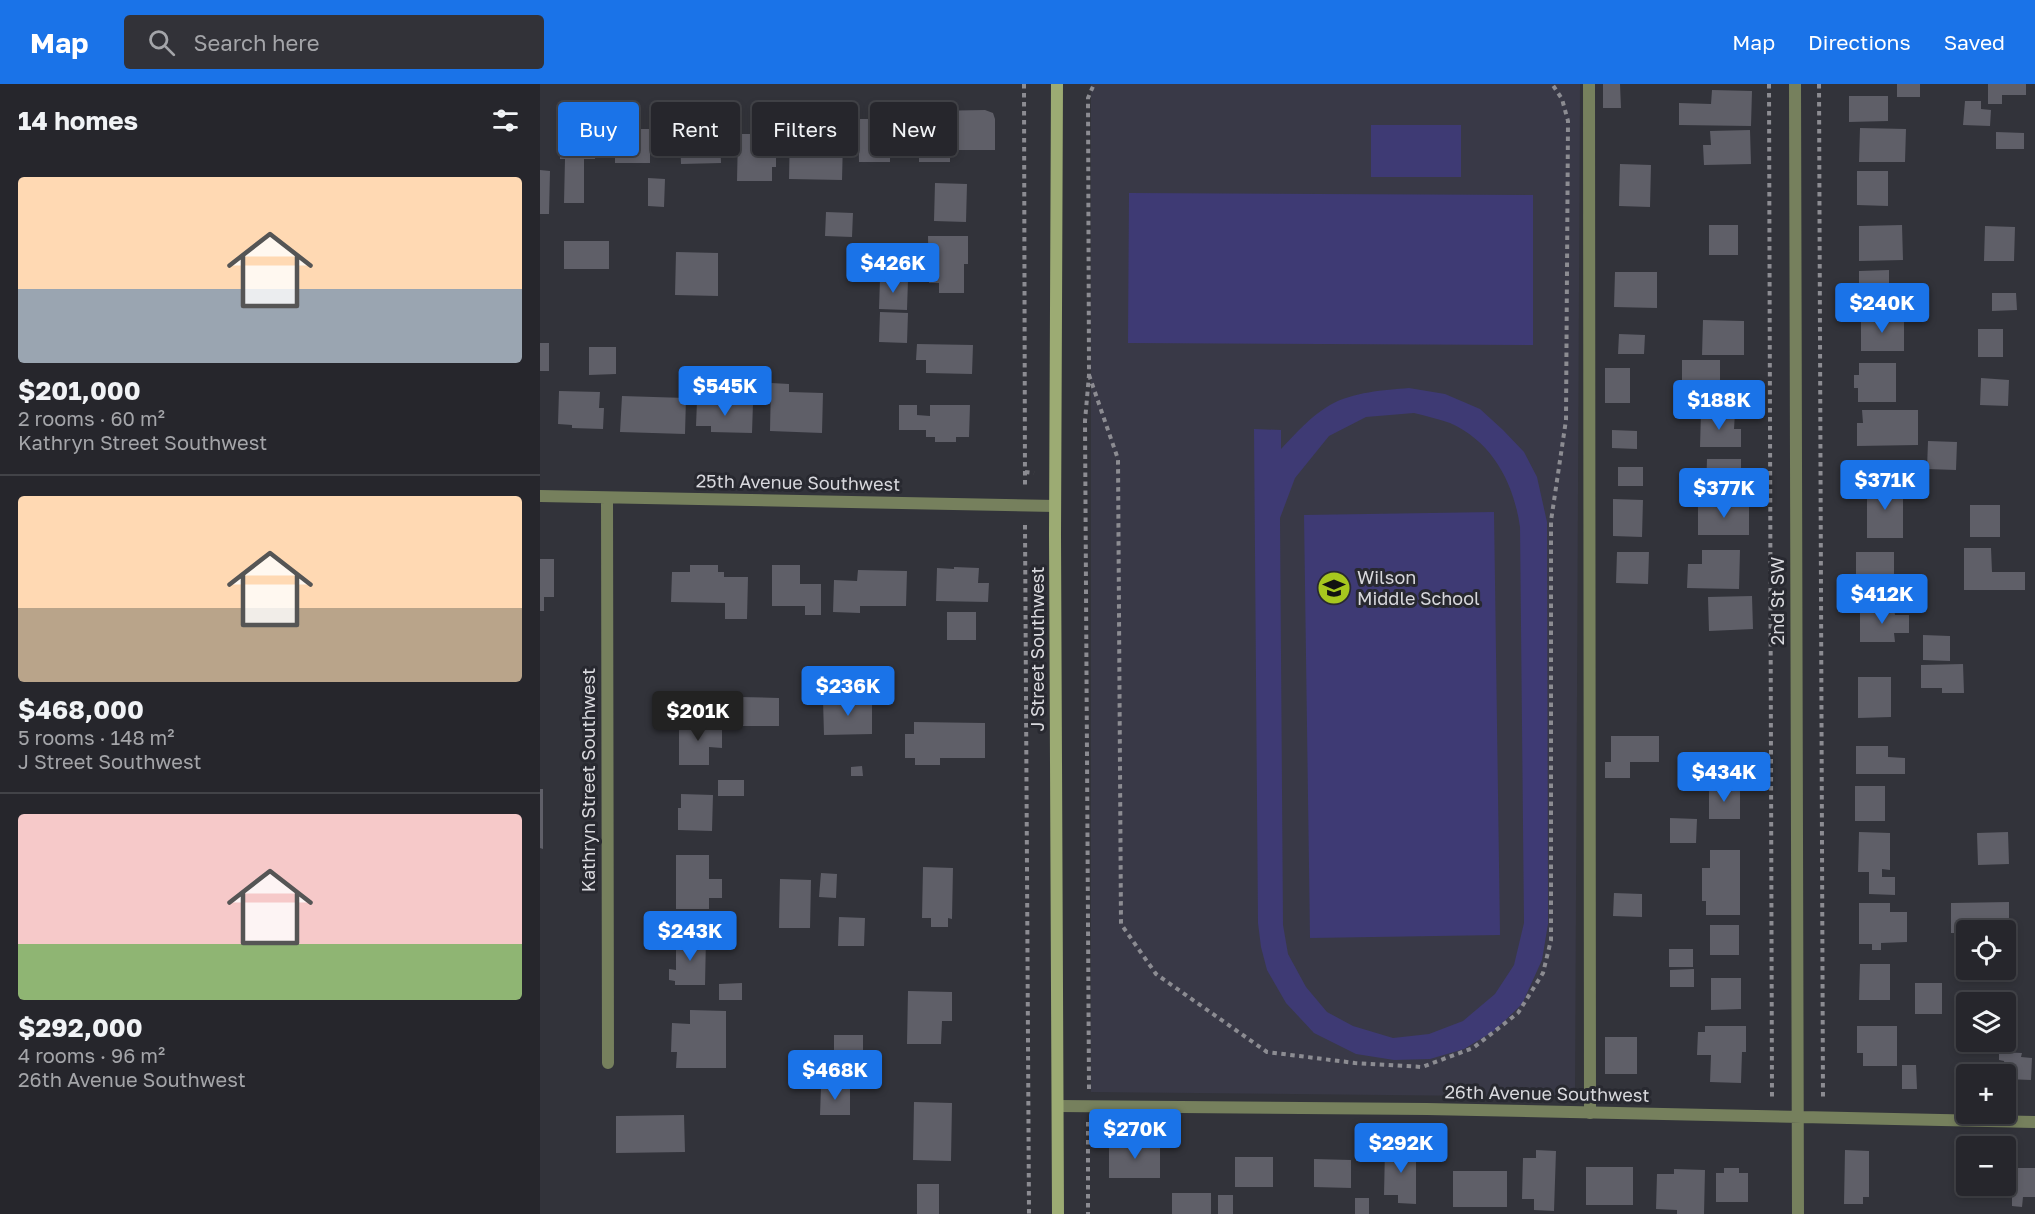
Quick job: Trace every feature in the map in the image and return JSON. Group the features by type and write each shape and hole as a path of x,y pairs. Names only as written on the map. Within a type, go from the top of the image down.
{"street":[{"name":"J Street Southwest","path":"1057,84 1055,506 1058,1214"},
{"path":"1589,84 1590,1113"},
{"name":"2nd St SW","path":"1794,84 1798,1214"},
{"name":"25th Avenue Southwest","path":"540,496 1055,506"},
{"name":"Kathryn Street Southwest","path":"607,498 608,1063"},
{"name":"26th Avenue Southwest","path":"1058,1106 2035,1122"}],"path":[{"path":"1024,84 1024,486"},
{"path":"1089,1092 1085,421 1089,375 1088,98 1095,84"},
{"path":"1089,375 1118,459 1121,924 1156,974 1267,1052 1355,1064 1422,1067 1473,1048 1518,1013 1543,973 1551,940 1551,521 1566,420 1568,121 1562,99 1552,84"},
{"path":"1769,84 1772,1117"},
{"path":"1819,84 1823,1118"},
{"path":"1024,472 1034,472"},
{"path":"1078,472 1086,472"},
{"path":"1025,525 1029,1214"},
{"path":"1078,535 1086,535"},
{"path":"1025,536 1034,536"},
{"path":"1088,1122 1088,1214"}],"shaded area":[{"name":"Wilson Middle School","path":"1091,84 1580,84 1575,1097 1091,1092"},
{"path":"1371,125 1461,125 1461,177 1371,177"},
{"path":"1129,193 1533,195 1533,345 1128,343"},
{"path":"1409,388 1445,394 1480,409 1524,452 1537,477 1547,522 1548,924 1542,960 1522,1004 1494,1031 1464,1049 1430,1059 1394,1060 1356,1054 1314,1033 1286,1003 1267,970 1261,947 1258,923 1254,429 1281,430 1281,449 1310,420 1330,405 1359,394","holes":["1414,413 1450,423 1478,441 1499,466 1507,480 1517,511 1520,527 1524,923 1514,965 1495,994 1463,1021 1429,1034 1393,1038 1353,1026 1327,1012 1306,987 1288,954 1283,925 1280,518 1295,478 1329,436 1366,417"]},
{"path":"1494,512 1500,935 1310,938 1304,515"}],"building":[{"path":"1603,84 1620,84 1621,108 1603,108"},
{"path":"1897,84 1920,84 1920,97 1897,97"},
{"path":"1988,84 2026,84 2026,95 2002,95 2002,104 1988,104"},
{"path":"1712,90 1752,91 1751,126 1679,125 1679,103 1711,104"},
{"path":"1849,96 1888,96 1888,121 1849,122"},
{"path":"1965,101 1981,101 1981,109 1991,110 1990,126 1963,125"},
{"path":"957,110 985,110 993,113 995,150 957,150"},
{"path":"858,119 870,119 870,156 890,156 890,162 859,162"},
{"path":"1860,128 1906,129 1905,162 1859,162"},
{"path":"639,129 650,129 650,163 615,163 615,156 639,156"},
{"path":"1750,130 1751,164 1704,165 1703,145 1711,145 1710,131"},
{"path":"1996,132 2024,133 2024,149 1996,149"},
{"path":"740,134 752,134 752,156 776,156 776,167 772,167 772,181 737,181"},
{"path":"560,156 595,156 595,159 584,159 584,203 564,203 565,159 560,159"},
{"path":"681,156 721,156 721,163 681,164"},
{"path":"789,156 843,156 842,180 789,179"},
{"path":"919,156 950,156 950,162 919,162"},
{"path":"1620,164 1651,165 1650,207 1619,206"},
{"path":"540,170 550,171 549,214 540,214"},
{"path":"1857,171 1888,171 1888,206 1857,205"},
{"path":"648,178 665,179 664,207 648,206"},
{"path":"935,183 967,184 966,222 934,221"},
{"path":"826,212 853,213 852,237 825,236"},
{"path":"1709,225 1738,225 1738,255 1709,255"},
{"path":"1902,225 1903,260 1859,261 1859,226"},
{"path":"1985,226 2015,227 2014,261 1984,261"},
{"path":"928,236 968,236 968,264 964,264 964,293 939,293 939,283 929,283"},
{"path":"564,241 609,241 609,269 564,269"},
{"path":"676,252 718,253 718,296 675,295"},
{"path":"1889,270 1889,306 1859,307 1859,271"},
{"path":"1615,272 1657,272 1657,308 1614,307"},
{"path":"880,279 908,280 907,310 879,309"},
{"path":"1992,293 2016,293 2017,310 1992,311"},
{"path":"880,312 908,313 907,343 879,342"},
{"path":"1861,317 1904,318 1904,351 1861,351"},
{"path":"1703,320 1744,321 1744,355 1702,355"},
{"path":"1978,329 2003,329 2003,357 1978,357"},
{"path":"1619,334 1645,335 1644,354 1618,354"},
{"path":"540,343 549,343 549,371 540,371"},
{"path":"917,344 973,345 972,374 926,373 926,360 916,360"},
{"path":"589,347 616,347 616,374 589,375"},
{"path":"1682,360 1720,360 1720,382 1744,382 1744,404 1682,404"},
{"path":"1859,363 1896,363 1896,402 1858,402 1858,388 1854,388 1854,375 1859,375"},
{"path":"1605,368 1630,368 1630,403 1605,403"},
{"path":"1981,378 2009,380 2008,406 1980,405"},
{"path":"771,383 789,384 789,392 823,393 822,433 770,431"},
{"path":"559,391 600,392 599,408 604,408 603,429 572,428 572,425 558,424"},
{"path":"622,396 686,398 685,434 620,432"},
{"path":"697,401 753,403 752,433 711,432 711,426 696,426"},
{"path":"899,405 917,405 917,415 930,416 930,405 970,405 969,437 956,437 956,442 935,442 935,437 926,437 926,430 899,430"},
{"path":"1862,410 1918,410 1918,445 1857,446 1857,423 1863,423"},
{"path":"1701,412 1735,413 1734,429 1741,429 1741,447 1700,447"},
{"path":"1612,430 1637,431 1637,449 1612,448"},
{"path":"1928,441 1957,442 1956,470 1927,469"},
{"path":"1707,459 1741,459 1741,493 1706,492"},
{"path":"1618,467 1643,467 1643,486 1618,486"},
{"path":"1867,483 1903,483 1903,538 1867,538"},
{"path":"1613,499 1643,500 1642,537 1613,536"},
{"path":"1698,503 1749,503 1749,535 1698,535"},
{"path":"1970,505 2000,505 2000,537 1970,537"},
{"path":"1964,548 1991,548 1992,572 2025,572 2025,590 1964,590"},
{"path":"1702,550 1740,550 1739,589 1687,588 1688,564 1702,564"},
{"path":"1617,552 1649,552 1648,584 1616,583"},
{"path":"1856,552 1894,552 1894,587 1861,587 1861,575 1856,575"},
{"path":"540,559 554,559 554,597 544,597 544,611 540,611"},
{"path":"690,565 718,565 718,572 724,572 724,577 748,577 747,619 725,619 725,603 671,602 672,572 690,572"},
{"path":"772,565 800,565 800,584 821,584 821,615 805,615 805,606 772,606"},
{"path":"954,567 979,568 978,583 989,583 988,602 936,601 937,568 954,569"},
{"path":"858,570 907,571 906,606 860,606 860,613 833,612 834,580 857,581"},
{"path":"1752,596 1753,629 1709,631 1708,597"},
{"path":"1860,608 1894,608 1895,615 1909,615 1909,633 1894,633 1895,642 1860,642"},
{"path":"947,612 976,612 976,640 947,640"},
{"path":"1923,635 1950,636 1950,661 1923,660"},
{"path":"1963,664 1964,693 1942,693 1942,688 1921,688 1921,665"},
{"path":"1858,677 1891,677 1891,717 1858,718"},
{"path":"740,697 779,698 779,726 740,726"},
{"path":"872,699 872,734 824,735 823,700"},
{"path":"914,722 985,723 985,758 940,758 940,765 915,765 915,758 905,758 905,734 914,734"},
{"path":"679,723 722,723 722,748 709,747 709,765 679,765"},
{"path":"1611,736 1659,736 1659,762 1630,762 1630,778 1605,778 1605,762 1611,762"},
{"path":"1856,746 1888,746 1888,757 1905,758 1905,774 1856,774"},
{"path":"862,766 863,776 851,776 851,767"},
{"path":"718,780 744,780 744,796 718,796"},
{"path":"1709,786 1740,787 1740,819 1709,819"},
{"path":"1855,786 1885,786 1885,821 1855,821"},
{"path":"540,789 543,789 543,849 540,848"},
{"path":"681,794 713,795 712,831 678,830 678,808 681,808"},
{"path":"1670,818 1697,819 1696,843 1670,843"},
{"path":"1859,832 1890,833 1890,870 1882,869 1882,877 1895,877 1895,895 1869,894 1869,872 1858,872"},
{"path":"2008,832 2009,864 1978,865 1977,833"},
{"path":"1710,850 1740,850 1740,915 1706,915 1706,901 1702,901 1702,868 1710,868"},
{"path":"676,855 709,855 709,879 722,879 722,898 709,898 709,909 676,909"},
{"path":"923,867 953,868 952,919 948,918 948,927 931,927 931,918 922,918"},
{"path":"821,873 837,874 836,898 819,897"},
{"path":"780,879 811,880 810,928 779,928"},
{"path":"1614,893 1642,894 1642,917 1613,916"},
{"path":"2009,902 2009,920 1956,920 1956,933 1951,933 1951,903"},
{"path":"1859,903 1890,903 1890,912 1907,912 1907,942 1881,943 1881,950 1872,950 1872,944 1859,944"},
{"path":"839,917 865,918 864,946 838,946"},
{"path":"1710,925 1739,925 1739,955 1710,955"},
{"path":"676,937 706,938 705,985 675,985 675,981 669,980 669,969 676,970"},
{"path":"1669,949 1693,949 1693,967 1669,967"},
{"path":"1860,964 1890,964 1890,1000 1859,1000"},
{"path":"1694,969 1694,987 1670,987 1670,970"},
{"path":"1711,978 1741,978 1741,1009 1711,1010"},
{"path":"742,983 742,1000 719,1000 719,984"},
{"path":"1915,983 1942,983 1942,1014 1915,1014"},
{"path":"908,991 952,992 952,1021 942,1021 941,1044 907,1044"},
{"path":"690,1010 726,1011 726,1068 676,1068 677,1052 671,1052 672,1023 690,1024"},
{"path":"1705,1026 1746,1026 1746,1052 1742,1052 1741,1083 1710,1082 1711,1055 1697,1055 1698,1032 1705,1032"},
{"path":"1857,1026 1897,1026 1897,1066 1863,1066 1863,1053 1857,1053"},
{"path":"834,1035 863,1035 863,1065 834,1065"},
{"path":"1605,1037 1637,1037 1637,1074 1605,1074"},
{"path":"1999,1052 2022,1053 2021,1057 2032,1058 2031,1080 2016,1079 2016,1064 2004,1064 2004,1061 1999,1060"},
{"path":"1902,1065 1916,1065 1917,1089 1902,1089"},
{"path":"821,1087 850,1088 850,1115 820,1115"},
{"path":"914,1102 952,1103 951,1161 913,1160"},
{"path":"684,1115 685,1152 616,1153 616,1116"},
{"path":"1160,1141 1160,1178 1109,1178 1109,1142"},
{"path":"1385,1148 1416,1148 1416,1204 1398,1203 1398,1195 1384,1195"},
{"path":"1536,1150 1556,1151 1554,1211 1534,1210 1534,1199 1522,1199 1523,1158 1536,1158"},
{"path":"1845,1150 1869,1151 1869,1197 1863,1197 1863,1204 1844,1204"},
{"path":"1235,1157 1273,1157 1273,1187 1235,1187"},
{"path":"1314,1159 1351,1160 1351,1188 1314,1187"},
{"path":"1586,1167 1633,1167 1633,1205 1586,1205"},
{"path":"1724,1168 1739,1168 1739,1173 1748,1173 1748,1202 1716,1202 1716,1173 1724,1173"},
{"path":"2016,1168 2035,1168 2035,1197 2023,1197 2022,1207 2012,1206 2012,1196 2016,1196"},
{"path":"1674,1169 1705,1170 1704,1214 1677,1214 1677,1210 1656,1209 1657,1174 1674,1174"},
{"path":"1453,1171 1507,1171 1507,1207 1453,1207"},
{"path":"917,1184 939,1184 939,1214 917,1214"},
{"path":"1172,1193 1211,1193 1211,1214 1172,1214"},
{"path":"1218,1195 1233,1195 1233,1214 1218,1214"},
{"path":"1355,1198 1369,1198 1369,1214 1355,1214"}],"place":[{"name":"Wilson Middle School","path":"1334,588"}]}
